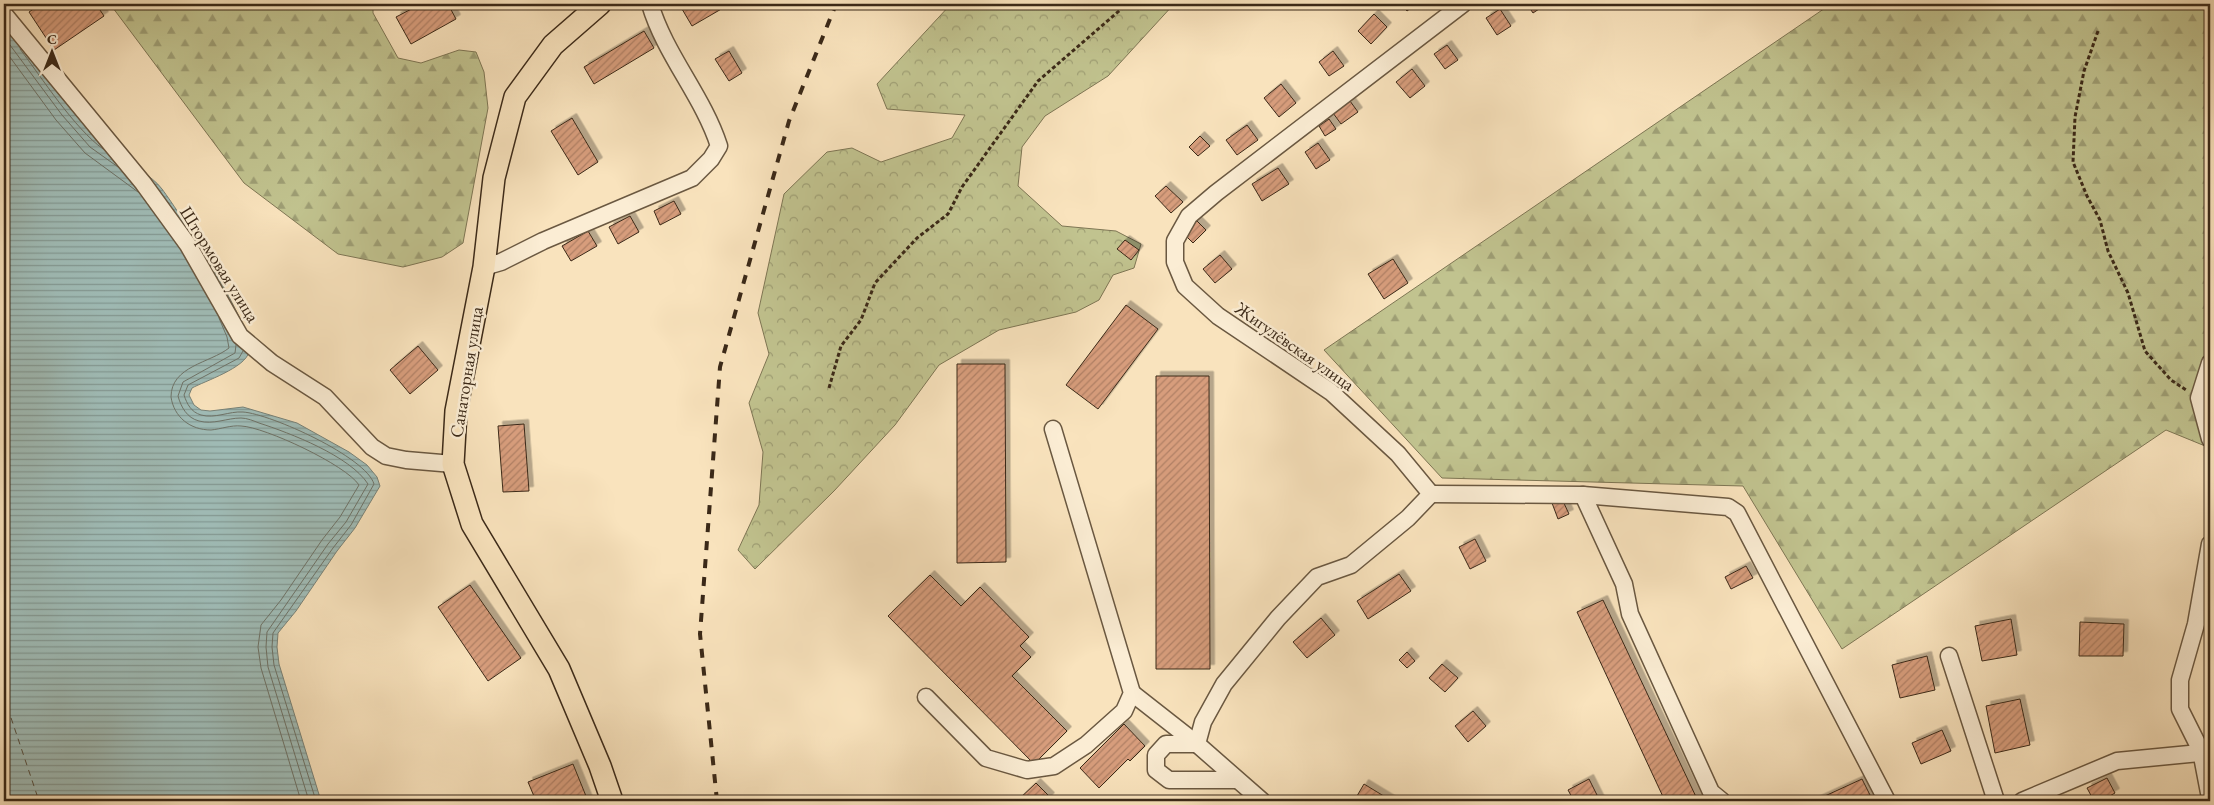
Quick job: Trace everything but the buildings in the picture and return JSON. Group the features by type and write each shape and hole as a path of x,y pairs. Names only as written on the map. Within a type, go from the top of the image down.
{"main road":[{"name":"Санаторная улица","path":"600,4 553,45 515,97 494,178 484,267 456,411 453,464 472,524 559,669 600,766 612,801"}],"street":[{"path":"484,267 501,262 542,241 692,178 719,146 712,126 656,23 650,4"},
{"name":"Жигулёвская улица","path":"1431,494 1398,454 1331,392 1218,316 1185,286 1175,262 1175,241 1189,216 1216,193 1463,4"},
{"name":"Штормовая улица","path":"4,14 143,183 188,245 240,336 272,363 325,398 372,447 386,456 406,460 453,464"},
{"path":"2210,363 2199,398 2210,439"},
{"path":"1053,429 1132,693 1197,744 1262,801"},
{"path":"1197,744 1203,722 1224,684 1278,618 1317,577 1352,565 1408,518 1431,494 1583,496 1728,507 1737,513 1887,801"},
{"path":"1583,496 1624,584 1630,614 1711,792 1722,801"},
{"path":"2210,544 2196,624 2180,680 2180,709 2205,751 2210,798"},
{"path":"1948,656 1996,801"},
{"path":"926,697 986,758 1027,770 1054,766 1086,744 1124,711 1132,693"},
{"path":"1197,744 1166,744 1156,755 1156,770 1169,780 1237,780"},
{"path":"2022,801 2117,761 2205,751"}],"path":[{"path":"829,388 841,346 861,320 875,283 917,238 948,214 962,187 1038,81 1128,4"},
{"path":"2098,31 2084,71 2075,117 2073,162 2087,196 2100,220 2108,250 2128,293 2145,351 2171,380 2199,398"}],"green space":[{"path":"110,4 373,4 373,13 398,58 421,63 459,50 476,52 484,72 488,108 463,243 442,257 403,267 338,254 244,183"},
{"path":"951,4 1174,4 1108,76 1045,116 1022,147 1018,186 1062,226 1116,231 1141,244 1134,268 1113,275 1099,300 1076,312 999,330 939,365 895,425 834,491 755,569 738,550 759,505 763,452 749,403 769,354 758,313 784,194 827,152 852,148 881,162 952,138 965,115 887,109 877,84"},
{"path":"1831,4 2210,4 2210,448 2166,430 1842,649 1743,486 1442,478 1324,350"}],"water":[{"path":"4,18 143,171 162,189 214,270 240,319 249,352 246,358 233,369 192,388 189,395 194,405 201,410 210,411 243,407 297,423 349,452 367,465 377,477 380,486 355,528 296,611 278,633 279,664 321,801 4,801"}],"ferry route":[{"path":"4,697 39,801"}],"railway":[{"path":"717,801 700,634 720,367 789,121 836,4"}]}
